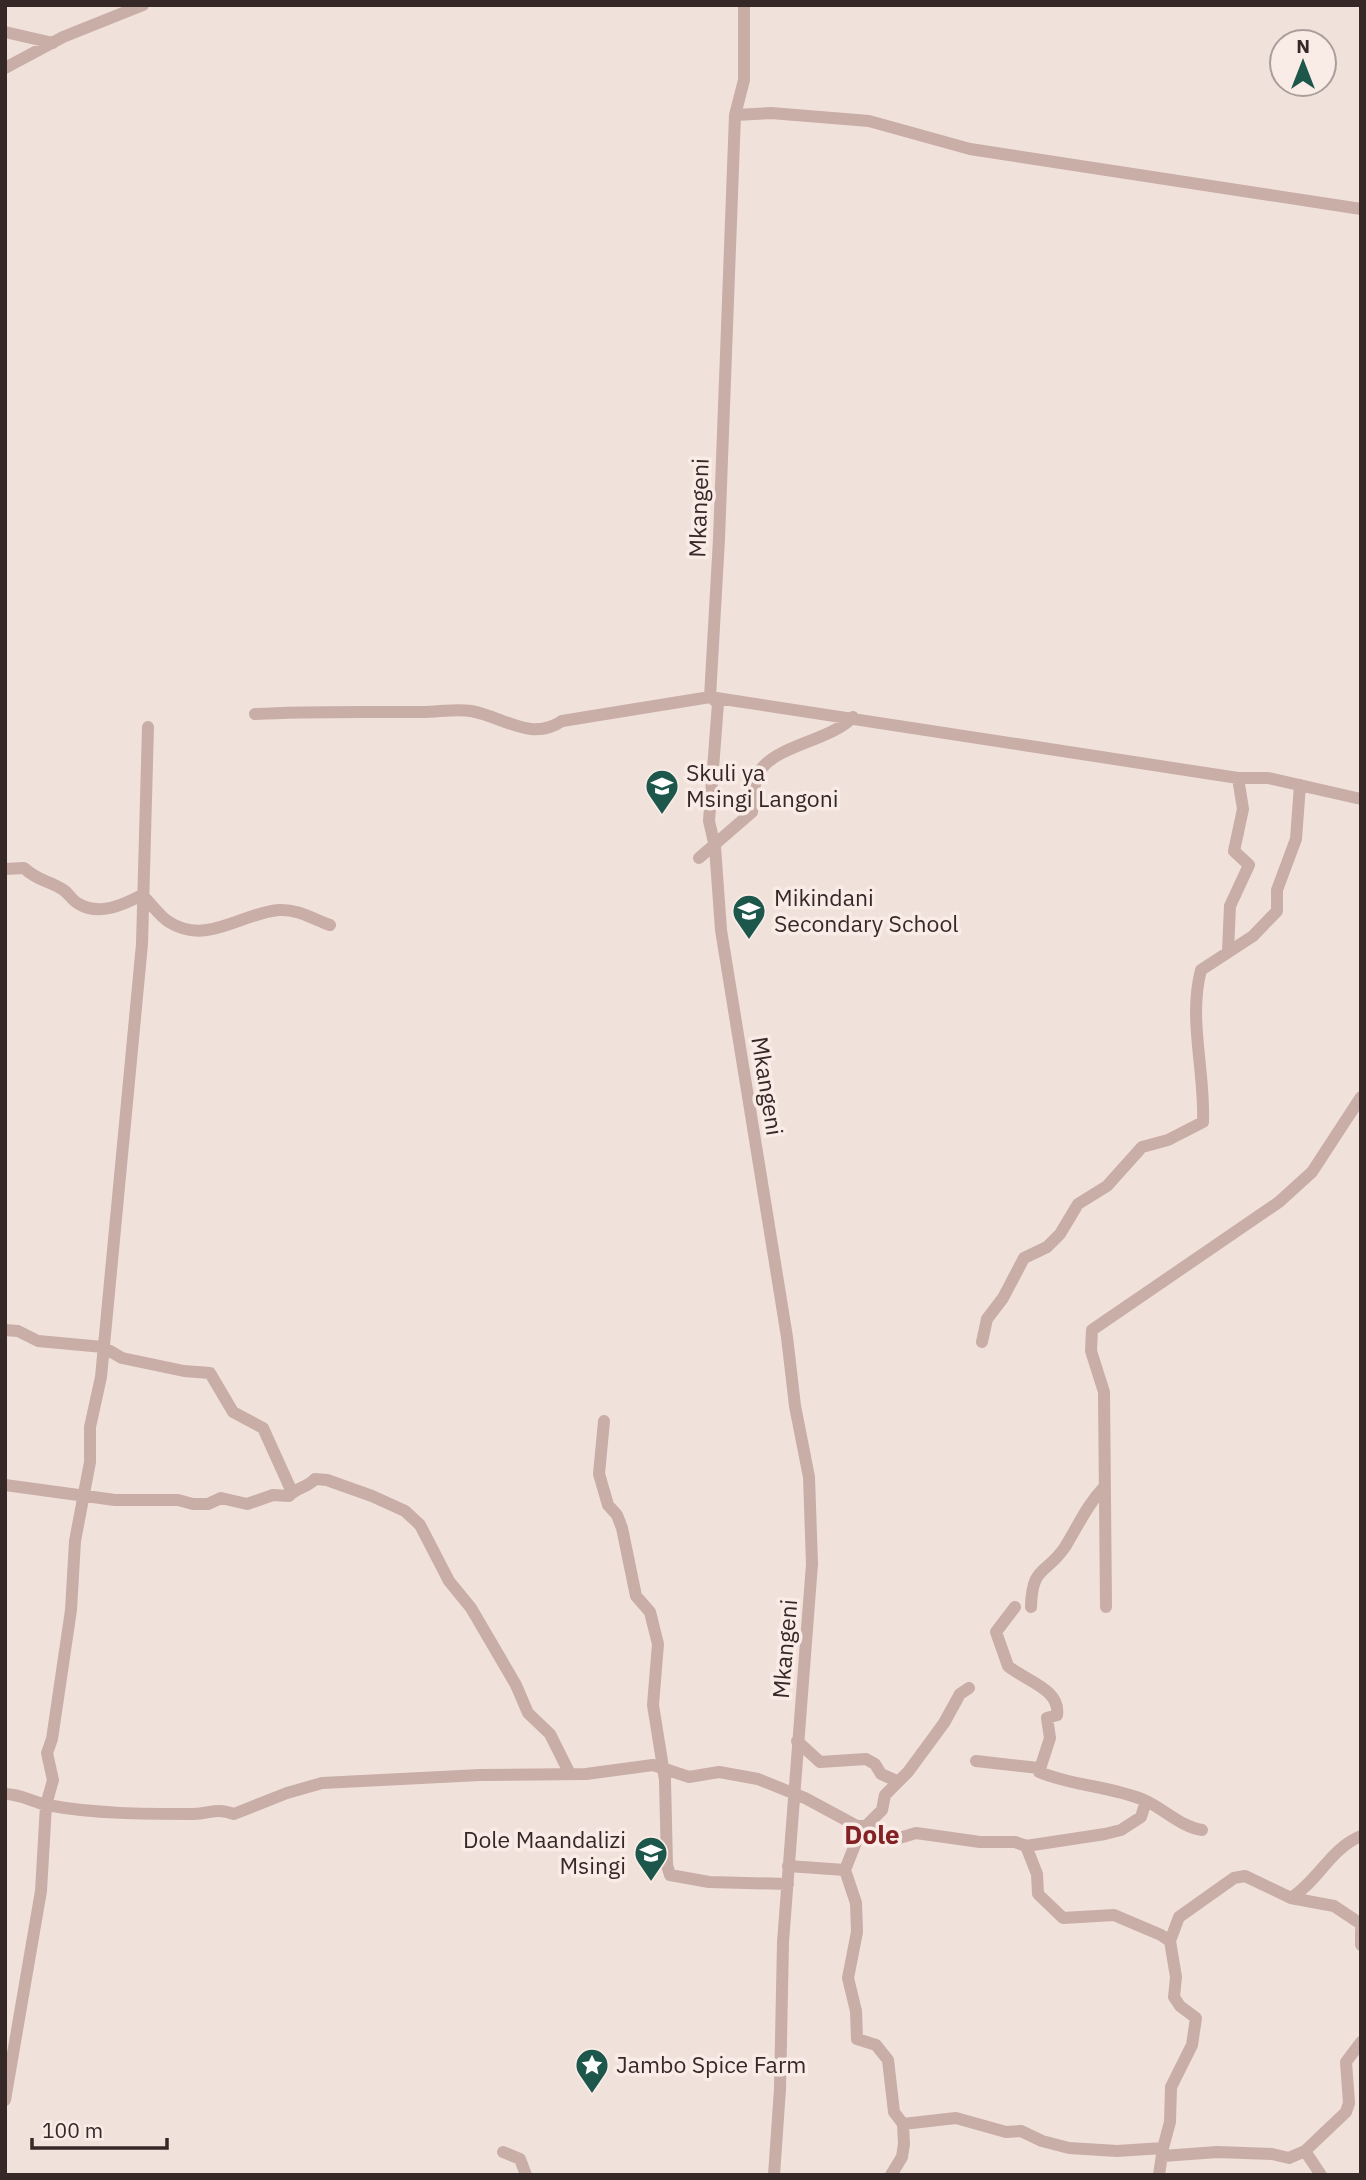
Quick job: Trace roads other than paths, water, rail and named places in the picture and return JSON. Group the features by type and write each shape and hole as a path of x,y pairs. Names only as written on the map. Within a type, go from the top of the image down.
{"street":[{"path":"5,68 52,43 143,5"},
{"name":"Mkangeni","path":"744,5 744,80 735,115 719,540 710,697 718,703 709,821 715,847 721,930 787,1337 795,1406 809,1477 812,1564 788,1866 774,2175"},
{"path":"5,32 52,43"},
{"path":"735,115 771,113 869,121 971,149 1361,209"},
{"path":"255,714 429,713 458,709 478,713 520,729 548,730 562,721 575,718 710,697 1238,778 1253,776 1361,799"},
{"path":"699,858 715,847 752,811 762,768 792,749 845,725 853,717"},
{"path":"5,2100 41,1891 46,1805 53,1780 47,1753 52,1739 71,1610 75,1541 90,1462 90,1427 101,1377 142,944 148,727"},
{"path":"1228,951 1230,906 1249,865 1234,851 1243,808 1238,778"},
{"path":"982,1342 987,1319 1003,1298 1024,1258 1053,1241 1078,1204 1107,1186 1142,1147 1168,1140 1203,1122 1205,1087 1195,995 1201,970 1253,936 1277,911 1277,890 1296,839 1300,785"},
{"path":"5,869 24,868 38,881 60,887 76,904 94,911 124,905 142,895"},
{"path":"142,895 166,920 182,929 215,931 278,910 309,914 330,925"},
{"path":"1106,1607 1104,1392 1091,1351 1092,1330 1279,1202 1312,1171 1361,1097"},
{"path":"5,1330 18,1331 38,1341 103,1347 122,1358 184,1371 210,1373 233,1412 263,1428 292,1492"},
{"path":"604,1422 599,1474 608,1506 617,1515 622,1528 636,1596 650,1612 658,1644 653,1705 663,1767 667,1865 670,1875 709,1882 788,1884"},
{"path":"5,1485 116,1500 178,1500 208,1504 221,1498 247,1504 273,1495 289,1496 292,1492 309,1486 314,1479 327,1480 391,1504 420,1525 449,1581 471,1608 516,1685 528,1713 550,1734 569,1774"},
{"path":"1031,1607 1032,1586 1041,1569 1064,1547 1092,1501 1104,1487"},
{"path":"1015,1607 996,1632 1008,1666 1038,1684 1055,1700 1058,1711 1057,1715 1047,1718 1050,1738 1039,1772 1058,1780 1096,1784 1146,1801 1202,1830"},
{"path":"891,2175 902,2158 903,2124 894,2112 888,2060 876,2045 857,2039 855,2032 856,2011 848,1978 857,1932 856,1903 845,1870 854,1843 882,1810 885,1795 908,1772 944,1723 960,1693 969,1688"},
{"path":"797,1741 820,1762 866,1759 875,1764 881,1774 897,1781"},
{"path":"976,1761 1039,1768"},
{"path":"5,1794 17,1794 46,1805 138,1815 199,1814 218,1808 234,1814 313,1784 569,1774 653,1765 689,1777 719,1772 758,1779 793,1792 857,1826 867,1826 889,1841 916,1833 980,1842 1015,1842 1026,1846 1121,1830 1141,1817 1146,1801"},
{"path":"1291,1898 1302,1891 1336,1852 1361,1836"},
{"path":"1026,1846 1037,1874 1038,1894 1063,1918 1114,1916 1161,1934 1170,1941"},
{"path":"788,1866 845,1870"},
{"path":"1159,2175 1170,2122 1171,2087 1192,2045 1197,2027 1196,2018 1174,1997 1176,1977 1170,1941 1179,1917 1234,1878 1245,1876 1291,1898 1334,1906 1361,1924"},
{"path":"1361,1930 1361,1945"},
{"path":"903,2124 956,2118 1006,2132 1021,2131 1042,2141 1069,2148 1272,2154 1289,2158 1305,2151 1346,2112 1349,2103 1346,2062 1361,2042"},
{"path":"1305,2151 1321,2175"},
{"path":"503,2152 520,2159 526,2175"}],"place":[{"name":"Skuli ya Msingi Langoni","path":"662,816"},
{"name":"Mikindani Secondary School","path":"749,941"},
{"name":"Dole Maandalizi Msingi","path":"651,1883"},
{"name":"Jambo Spice Farm","path":"592,2095"}],"district":[{"name":"Dole","path":"872,1835"}]}
